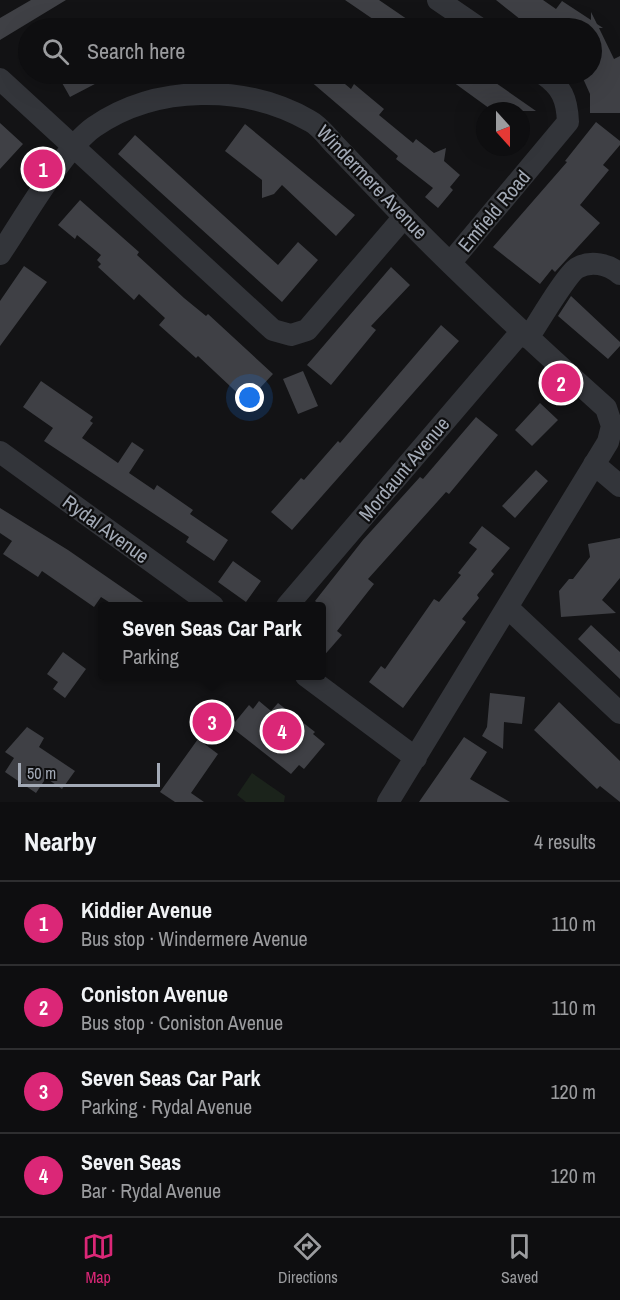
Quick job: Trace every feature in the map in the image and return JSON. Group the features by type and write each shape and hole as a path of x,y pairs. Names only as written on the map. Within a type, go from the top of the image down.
{"street":[{"path":"438,0 464,18"},
{"path":"0,78 273,330 291,335 307,330 404,218"},
{"name":"Emfield Road","path":"451,262 568,122 567,102 558,84"},
{"name":"Windermere Avenue","path":"0,254 73,147 94,127 126,109 162,98 201,94 238,96 277,107 312,121 404,218 525,335 606,408 612,426 608,442 388,802"},
{"name":"Mordaunt Avenue","path":"291,602 525,335 575,269 593,263 612,267 620,274"},
{"name":"Rydal Avenue","path":"0,452 207,602"},
{"path":"594,464 620,486"},
{"path":"507,607 620,713"},
{"path":"313,680 416,758"}],"shaded area":[{"path":"252,773 285,796 284,802 246,802 237,795"}],"building":[{"path":"31,0 66,0 36,18 18,18 18,29 0,40 0,18"},
{"path":"345,0 379,0 405,18 371,18"},
{"path":"496,0 543,0 556,9 562,1 588,18 518,18"},
{"path":"602,34 614,59 620,56 620,113 590,113 590,94 586,84 602,84"},
{"path":"63,84 95,84 70,97"},
{"path":"314,84 345,84 351,89 354,84 384,109 379,115 413,143 416,139 434,153 446,148 444,161 460,175 450,187 453,190 438,208 425,197 433,188 396,159 398,156"},
{"path":"456,84 497,84 523,102 481,102"},
{"path":"596,122 620,141 620,145 603,165 609,170 580,205 600,223 555,272 552,269 540,284 493,247 567,162 565,161"},
{"path":"0,123 23,144 0,169"},
{"path":"245,124 355,215 336,236 282,185 274,194 262,198 262,180 225,151"},
{"path":"135,135 278,265 298,242 318,260 282,302 118,154"},
{"path":"80,200 139,252 137,255 184,298 206,316 208,314 273,374 247,402 198,356 196,358 159,325 165,318 139,294 134,300 98,267 101,264 97,260 101,255 77,235 75,239 58,225"},
{"path":"24,266 47,282 0,346 0,301"},
{"path":"391,267 410,285 371,326 376,330 331,385 307,365"},
{"path":"571,296 620,342 620,346 608,359 558,316"},
{"path":"441,325 459,341 292,530 271,512 301,478 304,480 338,441 340,443"},
{"path":"303,371 318,406 298,414 283,379"},
{"path":"41,381 93,417 90,421 93,423 82,438 118,463 132,442 144,450 129,473 154,490 157,485 193,510 190,514 228,540 214,561 186,542 189,537 44,441 53,428 23,407"},
{"path":"540,403 558,420 532,446 515,430"},
{"path":"476,417 498,435 449,494 446,492 368,579 374,584 337,631 342,635 326,653 326,602 315,601 363,540 420,477 423,479"},
{"path":"536,470 548,481 515,518 502,506"},
{"path":"0,508 68,550 143,602 109,602 101,597 94,607 42,571 38,577 3,554 12,541 0,533"},
{"path":"482,526 510,548 491,571 494,574 462,619 466,622 403,708 369,682 381,666 385,669 434,599 439,602 461,575 458,573 477,549 469,543"},
{"path":"620,538 620,578 602,600 616,613 561,617 559,591 569,579 573,579 590,557 588,544"},
{"path":"233,561 261,581 246,602 218,582"},
{"path":"591,625 620,652 620,679 578,639"},
{"path":"63,652 86,669 65,698 53,689 58,682 47,674"},
{"path":"490,693 525,697 522,724 504,722 503,749 482,736 487,727"},
{"path":"259,701 271,711 278,703 315,732 313,734 325,744 304,769 299,765 291,774 231,727 249,705 253,709"},
{"path":"559,702 620,761 620,802 600,786 597,789 534,730"},
{"path":"27,727 44,738 39,747 75,771 62,789 46,778 36,793 5,772 14,758 5,752"},
{"path":"464,737 487,752 470,779 510,802 419,802"},
{"path":"198,739 218,754 191,793 204,802 175,802 160,792"}],"place":[{"name":"Kiddier Avenue","path":"43,169"},
{"name":"Coniston Avenue","path":"561,383"},
{"name":"Seven Seas Car Park","path":"212,722"},
{"name":"Seven Seas","path":"282,731"}]}
